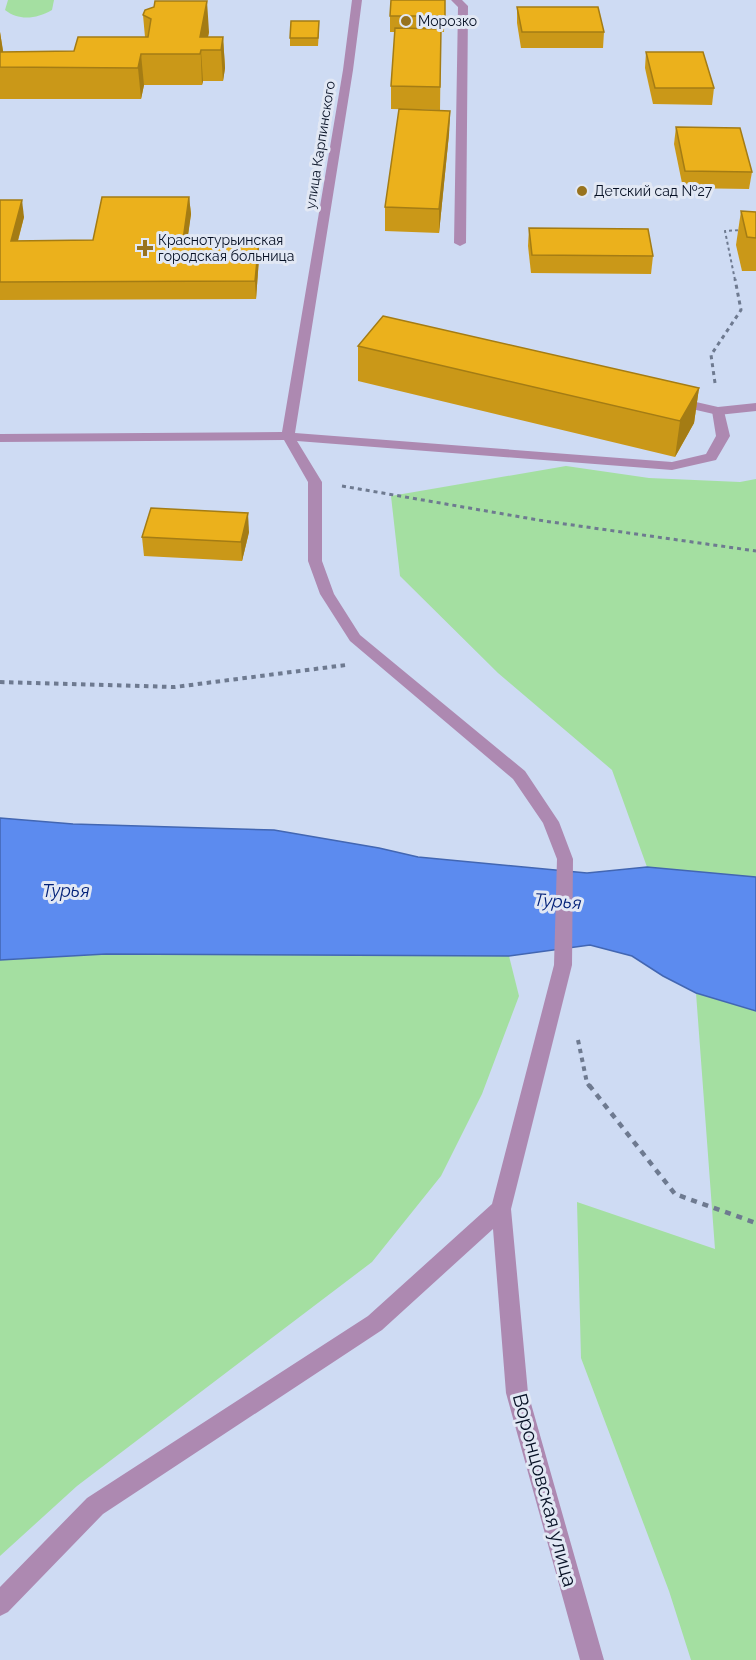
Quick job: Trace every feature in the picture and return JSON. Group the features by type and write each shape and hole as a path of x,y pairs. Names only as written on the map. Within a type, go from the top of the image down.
{"street":[{"name":"улица Карпинского","path":"288,436 348,70 357,0"},
{"path":"456,0 463,6 460,243"},
{"path":"660,398 718,411 756,407"},
{"path":"0,438 288,436 672,466 711,457 723,436 718,411"},
{"path":"288,436 315,482 315,561 327,594 355,638 382,661"},
{"name":"Воронцовская улица","path":"382,661 519,775 551,822 565,859 563,965 501,1209 517,1393 592,1660"},
{"path":"0,1604 95,1506 375,1323 501,1209"}],"path":[{"path":"718,411 711,355 741,309 725,231 743,230"},
{"path":"315,482 544,521 756,551"},
{"path":"0,682 175,687 382,661"},
{"path":"576,1030 587,1083 675,1194 756,1223"}],"green space":[{"path":"8,0 54,0 52,10 28,18 10,14 5,10"},
{"path":"566,466 649,478 740,482 756,479 756,877 647,867 612,770 498,673 400,576 391,496"},
{"path":"106,954 509,956 519,996 482,1094 441,1176 372,1262 77,1486 0,1556 0,960"},
{"path":"696,993 756,1011 756,1660 691,1660 669,1591 581,1358 577,1202 715,1249"}],"water":[{"name":"Турья","path":"0,818 73,824 274,830 418,857 587,873 647,867 756,877 756,1011 696,993 632,956 590,945 509,956 106,954 0,960"}],"building":[{"path":"391,0 445,0 445,16 390,16"},
{"path":"155,1 207,1 200,37 223,37 221,50 201,50 200,54 141,54 138,68 0,67 0,52 74,51 78,37 148,37 151,19 143,15 145,10 154,7"},
{"path":"517,7 598,7 604,32 522,32"},
{"path":"291,21 319,21 318,38 290,38"},
{"path":"395,28 441,29 440,87 391,86"},
{"path":"646,52 703,52 714,88 655,88"},
{"path":"399,109 450,111 439,209 385,207"},
{"path":"676,127 740,128 752,172 685,171"},
{"path":"102,197 189,197 183,240 259,240 255,281 0,282 0,200 22,200 11,241 93,240"},
{"path":"741,211 756,212 756,238 747,237"},
{"path":"529,228 648,229 653,256 532,255"},
{"path":"383,316 699,388 680,421 358,346"},
{"path":"151,508 248,513 241,542 142,537"}],"place":[{"name":"Морозко","path":"406,21"},
{"name":"Детский сад №27","path":"582,191"},
{"name":"Краснотурьинская городская больница","path":"145,248"}]}
